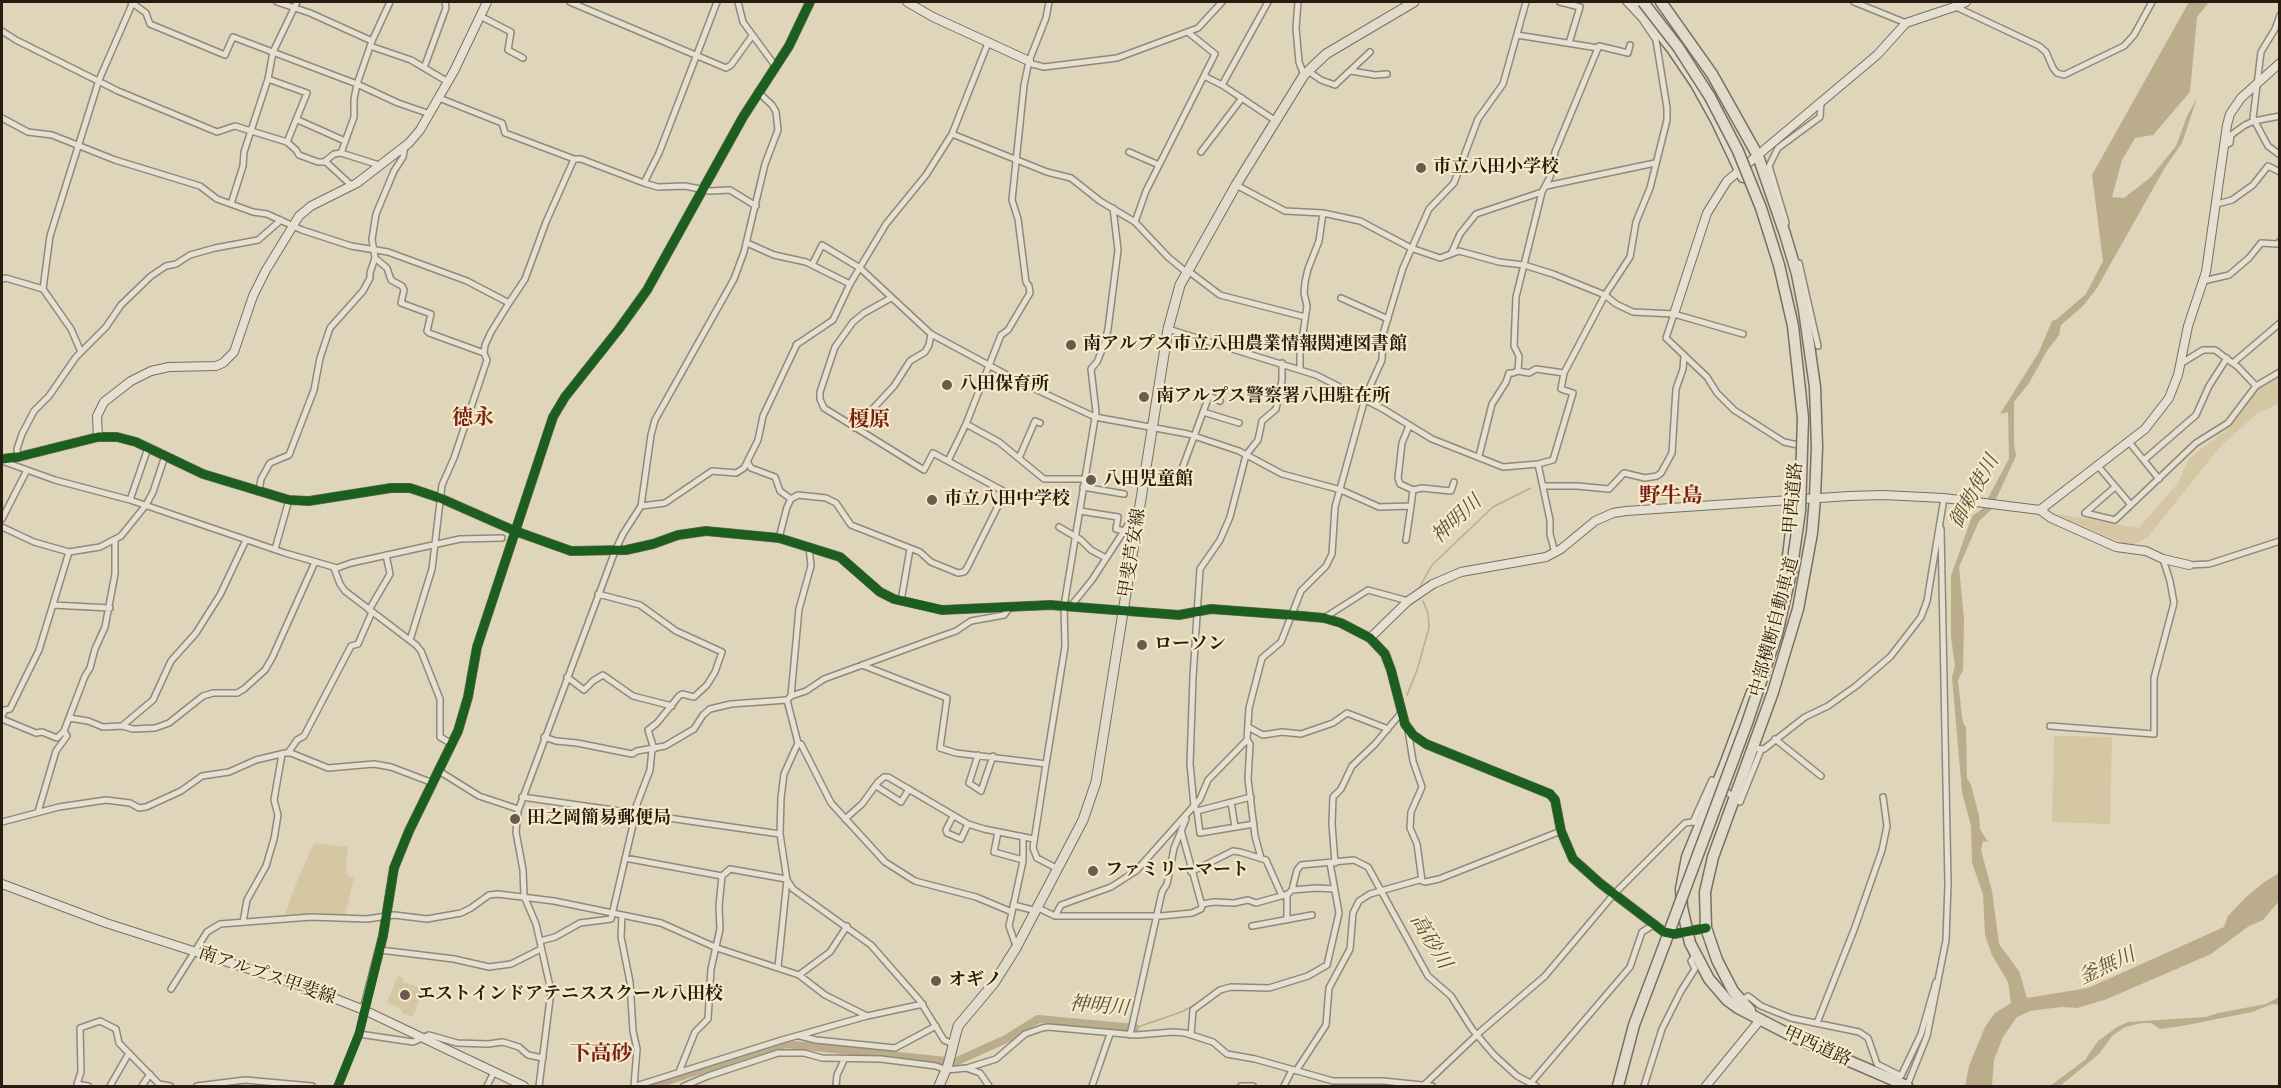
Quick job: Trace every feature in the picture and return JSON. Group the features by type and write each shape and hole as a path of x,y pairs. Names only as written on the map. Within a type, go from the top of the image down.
{"highway":[{"name":"甲西道路","path":"1635,2 1673,50 1696,84 1740,170 1766,239 1784,306 1795,382 1798,445 1796,500 1786,572 1771,635 1740,727 1697,822 1687,857 1683,873 1682,907 1686,932 1708,979 1727,1000 1760,1020 1907,1086"},
{"name":"中部横断自動車道","path":"1618,1086 1634,1025 1747,723 1777,634 1791,573 1800,511 1803,418 1796,347 1787,295 1771,236 1754,189 1710,97 1678,47 1643,2"},
{"name":"甲西道路","path":"1661,2 1712,74 1758,156 1785,234 1804,310 1815,397 1817,447 1815,498 1806,571 1798,609 1757,749 1734,798 1707,875 1706,928 1724,976 1742,1001 1760,1020"}],"main road":[{"name":"甲斐芦安線","path":"939,1086 962,1020 994,983 1038,909 1083,820 1096,782 1175,296 1236,185 1306,73 1326,54 1414,2"}],"street":[{"path":"43,289 50,236 99,80 131,2 146,14 150,24 225,55 233,37 430,114"},
{"path":"277,2 310,13 411,60 448,82"},
{"path":"231,204 243,166 244,152 268,79 273,52 297,2"},
{"path":"340,153 354,117 357,84 371,43 390,2"},
{"path":"424,68 446,8 445,2"},
{"path":"98,438 97,416 104,402 131,381 151,371 169,367 216,366 223,363 234,352 253,296 292,225 305,210 351,186 405,147 420,130 448,82 487,2"},
{"path":"570,2 726,68 731,65 752,36"},
{"path":"644,183 659,153 717,2"},
{"path":"738,2 743,22 776,67"},
{"path":"338,1086 359,1034 380,950 394,868 409,831 452,744 467,703 477,647 553,417 565,397 636,308 758,92 789,46 810,2"},
{"path":"906,2 1032,64 1044,67 1117,58 1189,33 1204,22 1222,2"},
{"path":"948,461 966,424 1001,335 1008,330 1030,293 1026,282 1018,219 1012,200 1020,109 1029,61 1046,18 1049,2"},
{"path":"1222,85 1268,2"},
{"path":"1298,2 1296,28 1299,62 1306,73 1335,85 1370,52"},
{"path":"1261,858 1254,824 1248,768 1250,744 1247,741 1249,708 1263,658 1281,642 1301,591 1330,560 1333,517 1367,400 1366,395 1382,360 1383,334 1397,285 1429,209 1454,183 1478,119 1503,84 1526,2"},
{"path":"1560,2 1580,7 1569,43"},
{"path":"1168,329 1300,369 1367,400 1432,439 1503,467 1538,464 1553,460 1573,393 1561,388 1564,373 1605,295 1630,257 1636,222 1650,188 1664,135 1667,108 1656,40 1645,17 1626,2"},
{"path":"1645,17 1661,2"},
{"path":"1854,2 1906,23"},
{"path":"1798,445 1784,442 1734,410 1717,393 1707,377 1666,339 1707,213 1719,191 1740,170 1884,49 1894,34 1906,23 1966,2"},
{"path":"1956,7 2039,46 2046,52 2053,68 2064,75 2124,46 2134,35 2152,2"},
{"path":"2280,15 2275,29 2261,52 2254,121 2268,146 2280,155"},
{"path":"480,16 511,32 508,50 523,58"},
{"path":"2,31 118,91 217,132 235,126 287,142 299,155 318,162 340,153 379,165"},
{"path":"1135,222 1146,191 1215,54 1189,33"},
{"path":"1517,35 1598,48 1599,46 1628,53 1630,45"},
{"path":"641,506 665,503 712,471 736,472 748,463 758,440 763,416 796,344 833,320 850,284 886,224 926,175 952,134 988,43"},
{"path":"1518,370 1519,356 1514,346 1514,313 1542,192 1546,186 1555,152 1598,48"},
{"path":"2040,510 2145,429 2162,409 2174,388 2188,326 2204,282 2210,256 2223,146 2230,114 2241,98 2280,63"},
{"path":"1351,71 1375,75 1387,74"},
{"path":"1204,76 1222,85 1276,121"},
{"path":"268,79 307,93 298,120 287,142"},
{"path":"539,1086 551,991 534,915 524,899 523,870 516,832 518,809 615,551 641,506 655,420 734,279 747,243 765,164 778,130 776,112 758,92"},
{"path":"439,98 502,123 505,134 644,183 658,187 685,186 702,190 734,191 756,206"},
{"path":"1201,152 1242,98"},
{"path":"1818,346 1803,277 1769,166 1778,148 1820,117 1821,100"},
{"path":"2223,146 2230,143 2231,135 2254,121 2280,116"},
{"path":"2,118 28,132 52,135 78,146 200,186 217,199 253,212 267,214 351,246 372,248 467,281 509,303"},
{"path":"298,120 345,141"},
{"path":"952,134 1016,160 1071,178 1135,222 1168,257 1220,296 1305,317"},
{"path":"259,492 261,479 270,463 289,455 314,390 330,328 363,291 370,278 375,258 372,248 376,214 394,171 404,157 405,147"},
{"path":"1129,152 1159,165"},
{"path":"410,640 432,569 442,485 454,458 487,360 484,345 525,279 546,222 574,159"},
{"path":"324,161 351,186"},
{"path":"1546,186 1655,163"},
{"path":"2217,204 2232,200 2253,185 2268,166 2280,172"},
{"path":"1236,185 1285,211 1323,213 1360,221 1411,248 1440,258 1459,251 1499,262 1524,265 1605,295 1616,304 1633,312 1674,314 1743,334"},
{"path":"1451,254 1465,226 1476,214 1542,192"},
{"path":"1058,869 1037,858 1033,848 1065,647 1067,606 1095,417 1091,369 1097,362 1108,329 1118,250 1113,208"},
{"path":"1300,369 1307,306 1304,293 1305,282 1319,241 1323,213"},
{"path":"18,458 22,434 34,411 81,352 106,327 121,305 151,276 190,255 258,240 281,220"},
{"path":"2204,282 2229,275 2249,258 2261,243 2278,244 2280,241"},
{"path":"747,243 774,255 812,265 850,284"},
{"path":"812,265 822,244 860,268 931,334 1020,382 1095,417 1194,436 1246,455 1282,474 1341,490 1378,507 1411,506"},
{"path":"375,258 387,268 391,280 402,286 404,290 400,303 431,314 427,332 484,353"},
{"path":"2,279 6,278 43,289 71,329 81,352"},
{"path":"779,538 791,499 798,495 826,498 836,503 851,525 924,554 931,562 958,573 964,572 1005,492 933,453 924,470 827,411 820,399 820,392 835,347 847,328 864,313 891,298"},
{"path":"1341,298 1388,319"},
{"path":"2233,363 2280,323"},
{"path":"855,428 894,386 910,361 925,352 931,334"},
{"path":"2180,364 2203,350 2215,350 2233,363 2256,386"},
{"path":"1543,486 1609,489 1624,473 1645,478 1661,473 1672,453 1676,388 1683,369 1684,357"},
{"path":"2144,460 2196,415 2209,386 2227,358"},
{"path":"1254,824 1200,833 1190,764 1200,569 1220,540 1230,517 1246,455 1258,440 1262,421 1276,409 1282,380 1282,363"},
{"path":"1479,456 1492,404 1506,382 1509,372 1513,373 1518,370 1529,373 1536,369 1564,373"},
{"path":"2115,487 2085,513 2115,520 2196,443 2228,423 2256,386 2280,372"},
{"path":"1182,469 1209,396 1220,401"},
{"path":"1203,412 1239,423"},
{"path":"1019,458 1035,420 1040,423"},
{"path":"966,424 999,442 1044,479 1084,479"},
{"path":"1409,426 1402,443 1398,478 1400,484 1413,490 1422,488 1451,491 1454,482"},
{"path":"2,460 98,438 117,437 148,448 204,474 289,500 309,501 401,488 417,490 515,531 571,550 615,551 638,548 678,535 706,531 779,538 840,558 880,592 901,601 942,610 1067,606 1179,615 1211,609 1324,618 1341,622 1370,638 1384,654 1391,670 1401,713 1408,730 1413,761 1422,788 1411,812 1410,828 1417,844 1422,881"},
{"path":"2128,442 2159,479"},
{"path":"130,500 148,448"},
{"path":"2,527 34,542 69,552 100,547 115,540 133,524 153,492 165,456"},
{"path":"2,460 334,568 342,568 351,562 460,539 502,538"},
{"path":"748,463 751,468 775,477 780,491 791,499"},
{"path":"1538,464 1555,553"},
{"path":"2098,466 2131,505"},
{"path":"2,519 27,470"},
{"path":"1083,487 1124,494"},
{"path":"1406,540 1413,490"},
{"path":"1370,638 1408,601 1433,584 1461,572 1537,560 1555,553 1595,521 1613,513 1883,495 1947,498 2040,510 2051,518 2116,547 2146,550 2163,559 2189,565 2209,564 2280,541"},
{"path":"1757,749 1805,717 1828,706 1856,686 1890,657 1901,643 1926,607 1947,498"},
{"path":"274,549 289,500"},
{"path":"1080,511 1118,517 1116,530 1124,531"},
{"path":"1067,606 1106,558 1135,514 1139,515"},
{"path":"1059,527 1106,558"},
{"path":"1907,1086 1927,1036 1946,940 1948,884 1941,529"},
{"path":"69,552 39,650 10,710 5,710 2,718 36,733 42,732 57,738 64,731 105,627 115,574 115,540"},
{"path":"122,726 153,700 171,661 196,633 220,595 246,540"},
{"path":"778,967 787,880 780,834 783,780 798,743 789,698 799,609 811,566 809,547"},
{"path":"901,601 910,549"},
{"path":"243,921 247,900 266,866 274,839 278,815 274,800 285,754 297,740 304,736 351,646 358,644 371,611 390,574 386,555"},
{"path":"2050,726 2154,734 2154,678 2174,603 2163,559"},
{"path":"69,718 88,721 103,727 155,728 169,723 203,696 213,693 237,693 250,685 265,670 272,658 315,562"},
{"path":"334,568 345,591 410,640 421,651 440,699 440,737 452,744"},
{"path":"1324,618 1368,590 1408,601"},
{"path":"540,941 555,937 580,923 611,919 635,812 650,770 653,749 648,730 679,696 682,694 694,697 707,685 715,672 722,652 676,631 640,605 598,594"},
{"path":"53,604 110,608"},
{"path":"544,737 632,754 666,746 694,729 710,709 731,704 789,698 806,691 824,679 956,631 971,621 1004,615 1011,606"},
{"path":"862,665 947,698 940,748 956,753 1046,764"},
{"path":"567,678 584,690 603,675 633,696 672,706"},
{"path":"1248,727 1263,735 1282,732 1301,734 1333,723 1347,713 1389,729"},
{"path":"1327,965 1338,918 1334,889 1333,797 1341,789 1352,766 1389,729 1401,713"},
{"path":"1408,730 1426,744 1550,794 1555,800 1561,831 1573,859 1614,894 1669,934 1706,928"},
{"path":"38,813 56,751 67,736 64,731"},
{"path":"1775,739 1821,777"},
{"path":"1196,808 1208,780 1247,741"},
{"path":"798,743 801,744 825,794 885,862 915,881 1012,908 1038,909 1055,916 1156,916 1192,913 1201,909 1202,904 1181,831"},
{"path":"2,822 106,800 130,803 139,808 146,807 181,791 202,776 229,772 256,760 285,754 328,768 374,764 391,767 433,783"},
{"path":"978,755 969,783 981,791 993,756"},
{"path":"439,771 479,796 518,809"},
{"path":"845,819 862,804 884,777 888,777 968,824 1034,839"},
{"path":"1715,782 1734,798"},
{"path":"876,786 901,802 909,789"},
{"path":"522,796 780,834"},
{"path":"1055,916 1061,905 1111,887 1128,877 1196,808 1251,797"},
{"path":"1817,1023 1854,930 1882,850 1887,826 1883,797"},
{"path":"1231,802 1235,827"},
{"path":"1130,1035 1156,916 1188,814"},
{"path":"953,816 946,830 947,833 961,839 968,824"},
{"path":"1424,1085 1476,1035 1545,976 1614,894 1685,823 1697,822"},
{"path":"1284,1086 1326,1025 1329,988 1350,949 1356,907 1363,897 1422,881 1439,879 1561,831"},
{"path":"998,832 994,852 1023,860"},
{"path":"1016,948 1009,926 1023,860 1023,837"},
{"path":"1191,872 1233,851 1261,858 1270,864 1284,895 1287,920"},
{"path":"625,858 722,876"},
{"path":"1293,890 1299,867 1354,860 1368,867 1408,944 1428,976 1451,996 1476,1035 1517,1077 1533,1085 1630,967 1642,932 1655,924"},
{"path":"679,1072 695,1032 708,1019 711,969 720,929 719,906 722,876 729,869 787,880 793,889 871,945 922,1004 952,1049"},
{"name":"南アルプス甲斐線","path":"2,884 106,923 283,979 364,1010 524,1086"},
{"path":"1202,904 1248,900 1256,903 1293,890 1334,889"},
{"path":"171,989 207,932 220,924 311,917 367,919 394,915 420,919 449,916 471,908 489,895 498,894 554,901 661,923 717,948 799,975 825,995 867,1016"},
{"path":"622,915 621,936 630,982 633,1031 637,1049 635,1086 798,1035 922,1004"},
{"path":"1252,926 1312,915"},
{"path":"799,975 830,952 847,926"},
{"path":"380,950 454,958 489,967 512,964 542,949"},
{"path":"1644,1086 1662,1029 1695,969 1691,961 1695,955"},
{"path":"1191,1035 1193,1010 1220,990 1231,987 1269,988 1308,976 1327,965 1341,967"},
{"path":"1742,1001 1748,996 1761,1006 1791,1017 1847,1028 1864,1035 1868,1038 1877,1064 1901,1076 1916,1045 1931,994 1940,974"},
{"path":"1706,1086 1760,1020"},
{"path":"88,1086 77,1084 81,1072 80,1028 103,1022 116,1029 118,1041 159,1084 170,1086"},
{"path":"798,1035 816,1041 895,1048 936,1026"},
{"path":"968,1068 996,1059 1025,1034 1042,1028 1130,1035 1173,1032 1213,1042 1227,1054 1255,1059 1333,1081 1383,1081 1432,1086"},
{"path":"359,1034 413,1042 429,1035 457,1043 495,1044 503,1042 519,1047 528,1055 543,1058"},
{"path":"1092,1086 1110,1034"},
{"path":"110,1086 129,1053"},
{"path":"684,1086 777,1053 804,1053 822,1058 881,1059 968,1068 980,1072 989,1086"},
{"path":"836,1086 837,1075 844,1059"},
{"path":"487,1086 494,1072"},
{"path":"142,1086 150,1074"},
{"path":"197,1086 245,1080 312,1086"},
{"path":"1241,1086 1253,1086"}],"shaded area":[{"path":"2189,2 2209,2 2197,17 2190,92 2153,135 2135,138 2122,160 2112,197 2124,198 2151,177 2176,146 2187,116 2197,98 2182,143 2164,169 2097,288 2083,306 2061,325 2059,335 2029,383 2014,402 2016,456 1991,510 1979,521 1959,567 1964,620 1963,670 1958,680 1962,717 1966,727 1967,778 1979,816 1980,829 1988,842 1983,841 1981,850 1992,891 1999,944 2019,971 2027,998 2088,988 2224,927 2228,916 2245,898 2279,873 2279,901 2263,920 2249,926 2211,954 2107,999 2077,1008 2061,1007 2030,1011 2017,1017 2003,1037 1994,1060 1992,1086 1965,1086 1969,1066 1985,1027 1995,1013 2011,1003 2008,982 1992,955 1985,935 1983,894 1972,863 1971,826 1962,792 1952,677 1955,666 1951,637 1951,576 1972,516 1982,509 2009,459 2008,412 2000,414 2039,352 2052,321 2086,294 2103,261 2092,175"},
{"path":"2279,378 2279,403 2255,415 2219,448 2147,538 2130,546 2052,513 2139,528 2178,483 2189,458 2228,429 2259,388"},
{"path":"2054,736 2112,737 2110,824 2052,822"},
{"path":"314,843 348,847 346,870 349,877 354,878 345,916 285,914"},
{"name":"エストインドアテニススクール八田校","path":"398,976 403,978 403,982 423,989 413,1017 402,1013 400,1008 387,1002"},
{"path":"2279,997 2279,1005 2272,1004 2252,1012 2182,1026 2160,1029 2151,1023 2143,1023 2125,1027 2112,1036 2099,1054 2060,1086 2050,1086 2085,1060 2098,1041 2128,1022 2206,1017 2266,1004"}],"waterway":[{"name":"神明川","path":"1418,590 1432,565 1493,507 1531,488"},
{"name":"神明川","path":"1407,695 1429,628 1428,613 1423,601"},
{"name":"神明川","path":"1333,863 1341,909"},
{"name":"高砂川","path":"1385,893 1389,899"},
{"name":"神明川","path":"1335,941 1341,916"},
{"name":"神明川","path":"1294,978 1309,972"},
{"name":"神明川","path":"1135,1028 1197,1004"},
{"name":"神明川","path":"652,1086 786,1044 955,1062 1006,1039 1038,1019 1135,1028"}],"cycle path":[{"path":"338,1086 359,1034 383,936 394,868 409,831 458,731 468,697 477,647 553,417 565,397 647,290 743,117 789,46 810,2"},
{"path":"2,459 98,437 117,437 136,442 203,474 289,500 309,501 391,488 410,488 571,551 626,550 678,535 706,531 779,538 840,557 880,592 894,599 942,610 1050,605 1179,615 1211,609 1324,618 1341,623 1370,638 1385,654 1405,724 1413,735 1426,744 1550,794 1555,800 1561,831 1573,859 1601,884 1664,932 1674,934 1706,928"}],"place":[{"name":"市立八田小学校","path":"1421,168"},
{"name":"南アルプス市立八田農業情報関連図書館","path":"1071,345"},
{"name":"八田保育所","path":"947,385"},
{"name":"南アルプス警察署八田駐在所","path":"1144,397"},
{"name":"八田児童館","path":"1091,480"},
{"name":"市立八田中学校","path":"932,500"},
{"name":"ローソン","path":"1142,645"},
{"name":"田之岡簡易郵便局","path":"515,819"},
{"name":"ファミリーマート","path":"1093,871"},
{"name":"オギノ","path":"936,981"},
{"name":"エストインドアテニススクール八田校","path":"405,995"}],"district":[{"name":"徳永","path":"473,419"},
{"name":"榎原","path":"869,421"},
{"name":"野牛島","path":"1671,497"},
{"name":"下高砂","path":"601,1055"}],"water label":[{"name":"御勅使川","path":"1975,492"},
{"name":"釜無川","path":"2107,967"}]}
